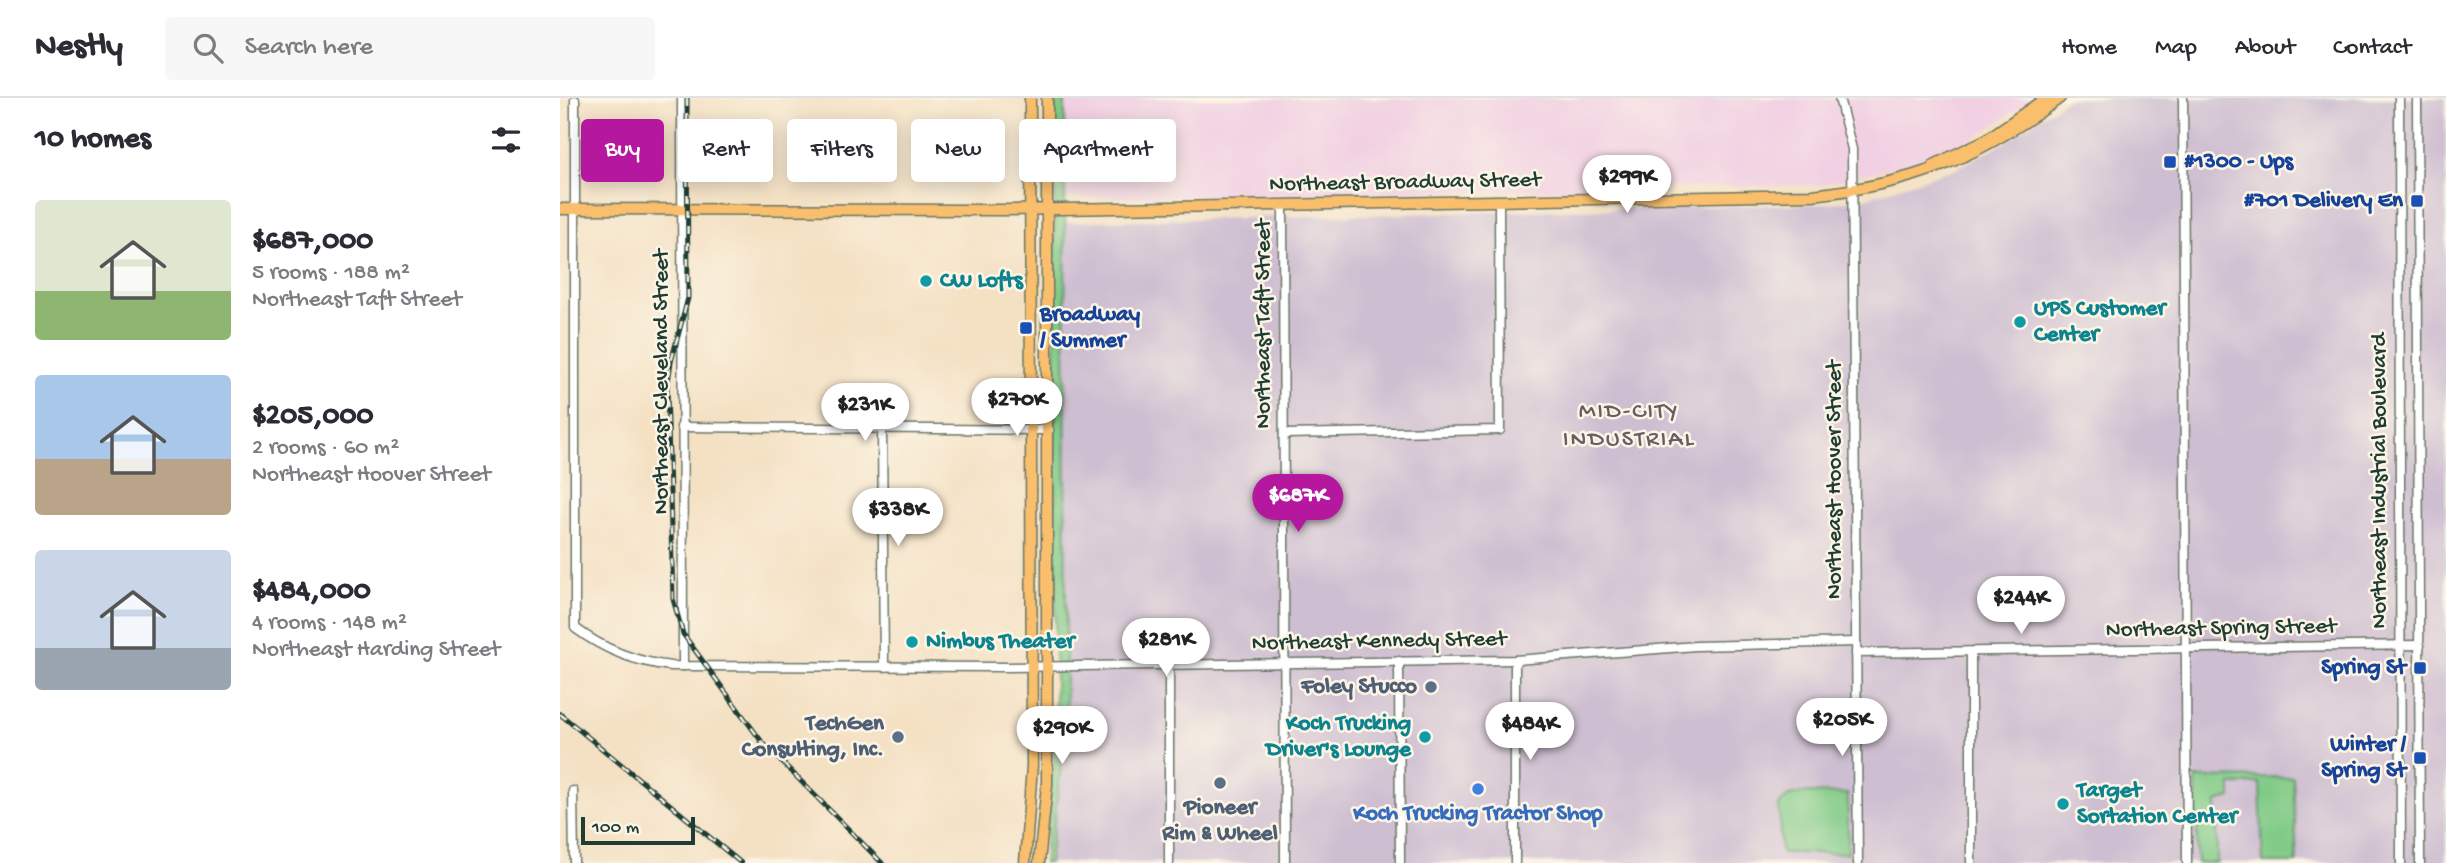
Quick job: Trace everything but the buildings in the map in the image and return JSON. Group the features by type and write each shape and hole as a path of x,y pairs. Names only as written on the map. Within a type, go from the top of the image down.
{"main road":[{"path":"1026,863 1031,815 1032,666 1030,98"},
{"path":"1040,863 1047,785 1049,430 1046,98"},
{"name":"Northeast Broadway Street","path":"1912,176 1987,139 2046,98"},
{"name":"Northeast Broadway Street","path":"560,209 1047,209 1784,197 1853,191 1941,169 2021,127 2060,98"}],"street":[{"name":"Northeast Cleveland Street","path":"682,98 683,666"},
{"name":"Northeast Hoover Street","path":"1839,98 1852,140 1858,863"},
{"path":"2182,98 2188,863"},
{"name":"Northeast Industrial Boulevard","path":"2399,98 2401,863"},
{"name":"Northeast Industrial Boulevard","path":"2417,98 2420,863"},
{"path":"574,209 575,100"},
{"path":"1283,434 1500,430 1499,201"},
{"name":"Northeast Taft Street","path":"1283,205 1285,863"},
{"name":"Northeast Kennedy Street","path":"574,209 575,628 595,642 627,656 658,664 683,666 1047,666 1515,660 1696,646 1856,642"},
{"path":"681,427 1049,430"},
{"path":"883,428 884,667"},
{"name":"Northeast Spring Street","path":"1856,653 2420,645"},
{"path":"1970,652 1971,863"},
{"path":"1515,660 1515,863"},
{"path":"1399,661 1400,863"},
{"path":"1169,664 1169,863"},
{"path":"573,792 573,863"}],"shaded area":[{"path":"1065,98 2033,98 1978,136 1919,161 1820,185 1066,198 1066,182 1176,182 1176,119 1065,119"},
{"path":"2068,98 2446,98 2446,863 1049,863 1066,725 1066,222 1823,204 1863,199 1957,168 2006,142"}],"green space":[{"path":"1055,98 1065,98 1065,119 1055,119"},
{"path":"1055,182 1065,182 1066,725 1049,863 1044,863 1055,745"},
{"path":"2293,777 2297,863 2263,863 2260,783 2231,785 2231,798 2217,802 2217,863 2197,863 2196,778"},
{"path":"1801,793 1848,794 1848,853 1781,853 1779,805 1787,797"}],"railway":[{"path":"687,98 688,298 667,388 673,599 683,634 762,742 882,863"},
{"path":"560,714 741,863"}],"place":[{"name":"#1300 - Ups","path":"2170,162"},
{"name":"#701 Delivery En","path":"2417,201"},
{"name":"CW Lofts","path":"926,281"},
{"name":"UPS Customer Center","path":"2020,322"},
{"name":"Broadway / Summer","path":"1026,328"},
{"name":"Nimbus Theater","path":"912,642"},
{"name":"Spring St","path":"2420,668"},
{"name":"Foley Stucco","path":"1431,687"},
{"name":"TechGen Consulting, Inc.","path":"898,737"},
{"name":"Koch Trucking Driver's Lounge","path":"1425,737"},
{"name":"Winter / Spring St","path":"2420,758"},
{"name":"Pioneer Rim & Wheel","path":"1220,783"},
{"name":"Koch Trucking Tractor Shop","path":"1478,789"},
{"name":"Target Sortation Center","path":"2063,804"}],"district":[{"name":"MID-CITY INDUSTRIAL","path":"1629,426"}]}
